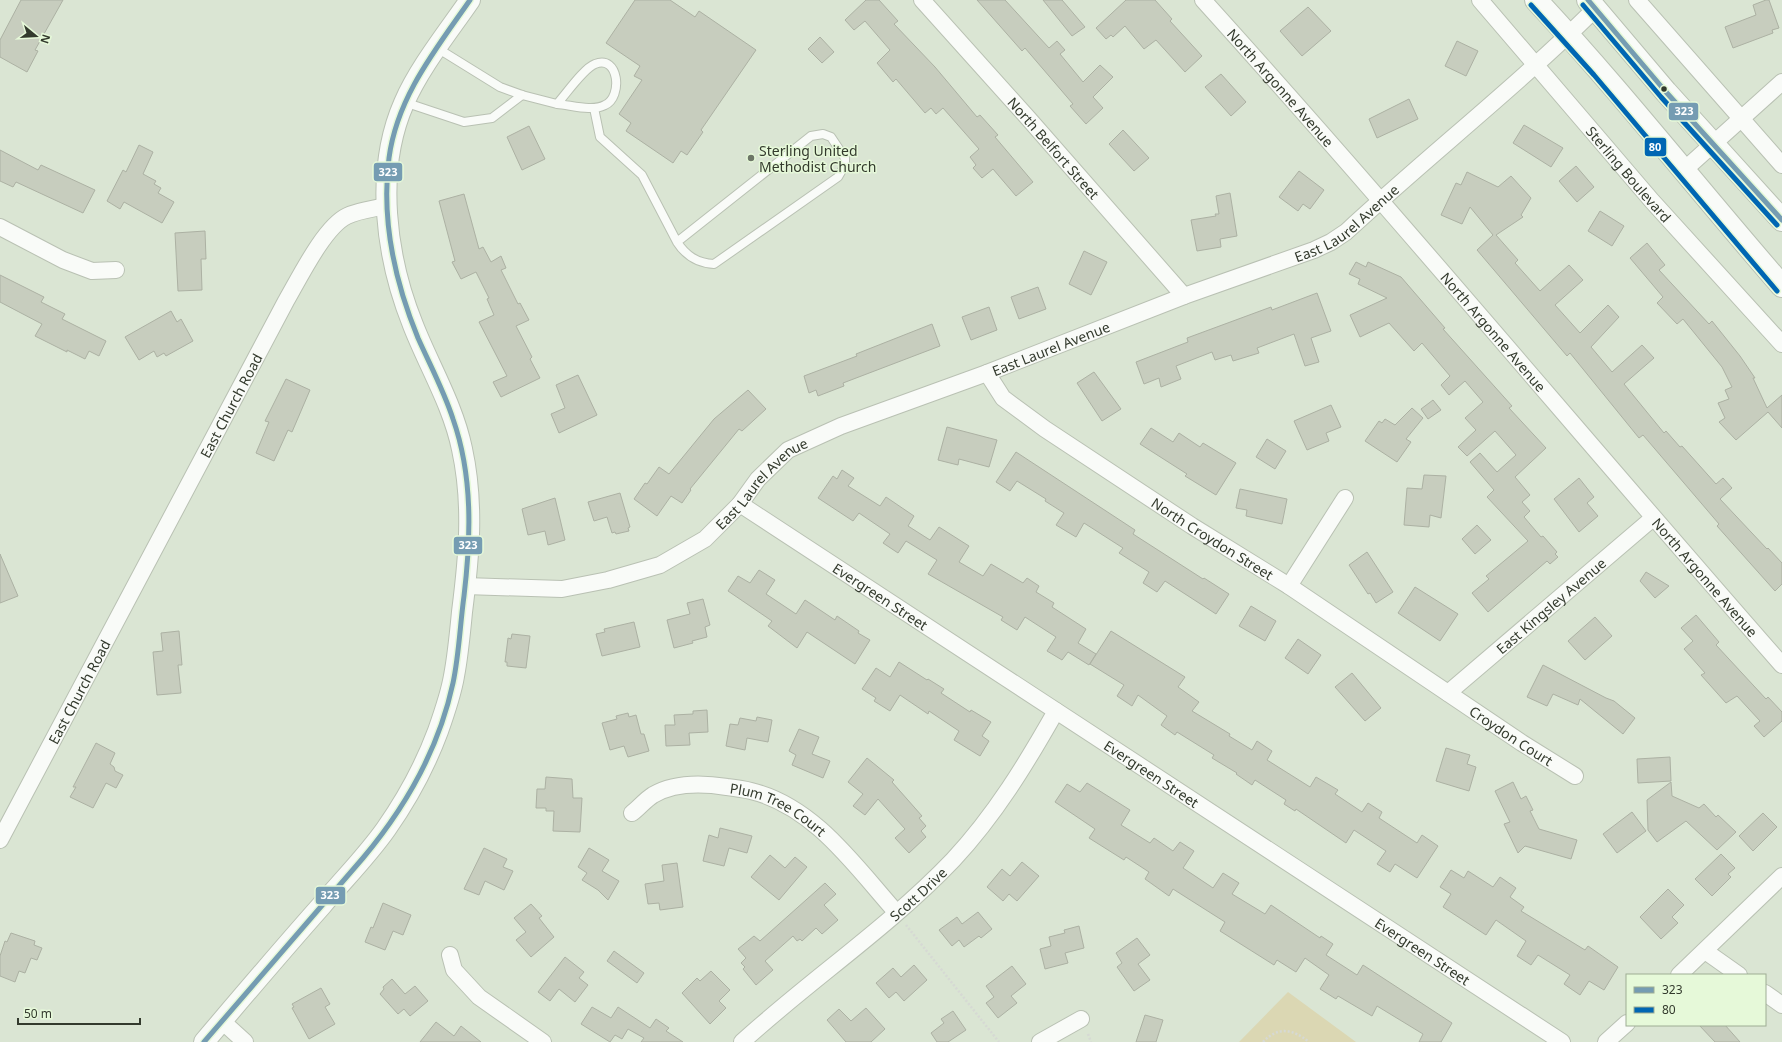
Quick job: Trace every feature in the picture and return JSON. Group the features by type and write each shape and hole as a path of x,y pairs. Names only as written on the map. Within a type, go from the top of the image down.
{"main road":[{"path":"1536,0 1569,35 1782,286"},
{"path":"1592,4 1712,144 1782,220"}],"street":[{"path":"204,1042 385,831 411,790 426,761 438,730 454,678 465,586 470,522 462,449 453,415 413,325 400,290 390,244 386,206 391,147 396,121 416,79 470,0"},
{"name":"North Belfort Street","path":"922,0 1184,296"},
{"name":"North Argonne Avenue","path":"1203,0 1380,200 1653,518 1782,665"},
{"name":"Sterling Boulevard","path":"1480,0 1652,201 1782,344"},
{"path":"1637,0 1782,165"},
{"name":"East Laurel Avenue","path":"465,586 562,589 608,580 660,565 705,539 740,504 758,479 788,450 841,426 987,373 1184,296 1314,250 1331,242 1346,232 1380,200 1536,66 1569,35 1592,4"},
{"path":"1683,171 1782,82"},
{"name":"East Church Road","path":"0,840 278,315 315,251 331,231 346,217 386,206"},
{"path":"0,226 63,260 92,271 116,270"},
{"name":"North Croydon Street","path":"987,373 1003,398 1045,429 1192,526 1289,586 1448,693"},
{"path":"1289,586 1345,498"},
{"name":"Evergreen Street","path":"740,504 1562,1042"},
{"name":"East Kingsley Avenue","path":"1448,693 1653,518"},
{"name":"Croydon Court","path":"1448,693 1522,743 1575,776"},
{"name":"Scott Drive","path":"742,1042 896,912 952,860 988,819 1025,766 1056,711"},
{"name":"Plum Tree Court","path":"632,813 652,796 678,785 715,785 752,791 782,803 810,820 837,845 896,912"},
{"path":"1680,974 1782,876"},
{"path":"1705,951 1738,974"},
{"path":"450,955 454,970 479,997 543,1042"},
{"path":"1766,994 1782,1005"},
{"path":"1040,1042 1081,1018"},
{"path":"222,1021 245,1042"},
{"path":"1606,1042 1626,1024"}],"lane":[{"path":"437,48 500,87 522,95 557,104 594,108 606,105 613,98 616,89 614,70 606,64 595,63 587,69 557,104"},
{"path":"404,102 464,122 492,118 522,95"},
{"path":"594,108 600,137 642,175 677,242 682,251 700,262 714,264 838,177 845,165 845,158 830,137 822,134 811,136 677,242"}],"path":[{"path":"896,912 999,1042"},
{"path":"1263,1042 1270,1034 1286,1030 1299,1034 1309,1042"}],"shaded area":[{"path":"1288,992 1356,1042 1239,1042"}],"building":[{"path":"21,0 63,0 35,50 38,51 27,72 0,57 0,40"},
{"path":"635,0 670,0 695,17 699,11 756,50 701,130 703,132 687,155 681,151 673,163 626,131 631,123 619,114 642,80 634,76 640,66 606,43"},
{"path":"866,0 879,0 898,21 894,24 935,67 977,117 980,115 998,135 995,137 1033,182 1016,196 993,169 982,178 973,168 976,165 970,157 979,149 943,108 936,114 931,108 925,113 896,79 893,82 877,63 890,50 865,21 854,30 845,20"},
{"path":"977,0 1005,0 1049,48 1057,41 1065,50 1060,54 1083,82 1100,65 1113,77 1093,97 1103,108 1086,124 1070,106 1073,104 1025,48 1022,51"},
{"path":"1043,0 1062,0 1085,27 1072,36"},
{"path":"1126,0 1155,0 1172,19 1170,21 1202,56 1185,72 1156,40 1144,49 1125,26 1113,37 1111,35 1106,39 1096,28"},
{"path":"1769,0 1779,28 1772,30 1773,33 1733,48 1725,27 1756,15 1753,5"},
{"path":"1308,7 1331,31 1302,56 1280,31"},
{"path":"820,37 834,52 822,63 808,49"},
{"path":"1457,41 1478,51 1466,76 1445,66"},
{"path":"1221,74 1246,102 1231,116 1205,87"},
{"path":"1409,99 1418,119 1377,138 1369,119"},
{"path":"1524,125 1563,148 1551,167 1513,143"},
{"path":"529,126 545,159 522,170 507,137"},
{"path":"1123,130 1149,158 1134,171 1109,144"},
{"path":"139,145 153,152 143,174 156,181 154,184 161,188 158,193 174,202 162,223 124,202 120,209 107,201 123,170 126,172"},
{"path":"0,150 38,170 41,165 95,190 83,213 16,182 13,187 0,181"},
{"path":"1576,166 1594,187 1577,202 1559,181"},
{"path":"1299,171 1324,190 1310,209 1303,204 1298,211 1279,197"},
{"path":"1467,172 1498,187 1511,176 1531,198 1521,215 1523,217 1496,235 1518,260 1515,263 1540,291 1569,265 1583,280 1555,305 1580,333 1608,305 1619,317 1591,347 1612,372 1642,345 1654,358 1624,384 1664,433 1666,431 1680,447 1682,446 1716,484 1723,478 1732,488 1720,499 1782,563 1782,584 1775,591 1717,526 1719,524 1643,435 1639,438 1570,353 1567,356 1477,250 1493,235 1470,207 1462,224 1441,215 1456,183 1461,185"},
{"path":"1230,193 1237,236 1220,239 1221,247 1197,251 1191,220 1216,216 1215,214 1219,214 1216,196"},
{"path":"464,194 479,249 483,247 491,262 501,256 506,268 501,270 518,304 520,303 529,320 516,326 532,357 530,359 540,378 501,397 493,382 507,376 479,322 494,315 487,299 489,298 476,272 461,279 452,262 455,261 439,201"},
{"path":"1600,211 1624,226 1612,246 1588,231"},
{"path":"205,231 206,259 201,259 202,290 178,291 175,233"},
{"path":"1647,243 1665,265 1659,270 1709,324 1712,321 1740,356 1755,378 1753,378 1767,408 1782,395 1782,428 1768,412 1736,440 1719,422 1725,418 1718,403 1729,399 1725,390 1732,387 1722,367 1683,319 1677,324 1657,303 1663,297 1630,258"},
{"path":"1084,251 1107,262 1091,295 1069,284"},
{"path":"1356,262 1366,267 1368,262 1401,277 1445,328 1443,329 1512,406 1509,408 1546,448 1515,477 1530,495 1522,502 1530,511 1524,517 1541,537 1543,536 1557,552 1555,554 1558,557 1550,564 1547,561 1488,612 1472,593 1489,579 1486,576 1528,541 1487,497 1494,490 1470,462 1480,453 1497,472 1516,455 1495,431 1467,456 1458,447 1476,430 1465,418 1483,402 1465,381 1449,395 1441,385 1450,376 1422,343 1414,351 1389,323 1360,337 1350,315 1387,298 1358,284 1360,279 1349,274"},
{"path":"0,275 44,297 41,302 65,314 62,319 106,341 99,356 89,351 85,359 35,336 42,324 0,302"},
{"path":"1038,287 1046,309 1019,319 1011,297"},
{"path":"1317,293 1331,331 1311,338 1319,362 1305,366 1294,334 1257,348 1259,353 1233,361 1231,355 1215,360 1212,352 1176,366 1181,379 1161,387 1159,378 1144,384 1136,362 1188,342 1187,338 1271,307 1272,310"},
{"path":"989,307 997,330 971,340 962,317"},
{"path":"171,311 177,322 181,319 193,341 166,356 164,353 157,357 154,351 139,360 125,337"},
{"path":"932,324 940,346 843,383 844,386 818,396 816,390 809,393 804,376 857,356 856,354"},
{"path":"1094,372 1121,409 1102,421 1077,383"},
{"path":"578,375 597,415 559,433 551,414 565,408 556,385"},
{"path":"286,379 310,390 292,432 288,430 274,461 256,453 269,422 265,421"},
{"path":"748,390 766,409 742,431 739,429 690,489 691,490 682,503 671,496 657,516 634,499 659,467 669,474 714,419"},
{"path":"1433,400 1441,410 1428,419 1421,409"},
{"path":"1331,405 1341,427 1326,433 1329,441 1307,450 1294,421"},
{"path":"1412,408 1423,418 1406,439 1411,442 1397,462 1365,441 1379,421 1382,423 1385,419 1395,425"},
{"path":"947,427 997,440 989,467 959,459 958,465 938,460"},
{"path":"1151,428 1173,442 1179,433 1200,447 1203,443 1236,463 1216,495 1185,476 1187,474 1140,444"},
{"path":"1267,439 1286,451 1275,469 1256,457"},
{"path":"1016,452 1135,530 1133,534 1229,594 1216,614 1165,581 1157,592 1143,583 1149,572 1119,553 1123,548 1084,523 1076,537 1056,525 1064,513 1045,501 1046,499 1017,481 1010,491 996,482"},
{"path":"842,470 854,478 848,486 880,506 886,497 914,516 908,526 930,540 939,527 969,546 959,562 983,576 991,564 1023,583 1027,578 1039,586 1036,592 1054,603 1052,607 1086,629 1078,643 1096,654 1089,665 1068,652 1062,660 1047,651 1056,637 1025,617 1017,630 1001,620 1003,617 928,574 937,560 906,541 898,553 883,543 890,534 859,513 853,521 818,498 833,476 837,479"},
{"path":"1424,475 1446,476 1441,518 1430,515 1429,527 1404,525 1407,488 1422,489"},
{"path":"1579,478 1594,497 1587,503 1598,516 1579,532 1554,499"},
{"path":"1240,489 1287,499 1282,524 1246,516 1247,510 1236,508"},
{"path":"620,493 630,527 628,528 629,531 616,534 615,532 612,533 607,517 594,521 588,502"},
{"path":"555,498 565,540 548,545 545,531 528,535 522,509"},
{"path":"1477,525 1491,540 1475,554 1462,539"},
{"path":"1367,552 1393,592 1376,603 1370,593 1368,594 1349,565"},
{"path":"0,554 18,596 0,603"},
{"path":"759,570 775,580 766,594 796,614 805,600 835,620 837,616 859,631 858,633 870,640 855,664 807,632 797,648 768,626 772,621 728,591 738,576 750,583"},
{"path":"1646,572 1669,586 1655,598 1640,581"},
{"path":"1415,587 1458,614 1440,641 1398,613"},
{"path":"703,599 710,625 705,627 707,637 692,641 693,643 674,648 667,620 690,614 687,603"},
{"path":"1251,606 1276,621 1265,641 1239,626"},
{"path":"1696,615 1719,642 1716,645 1766,699 1768,697 1782,712 1782,721 1764,737 1754,726 1760,721 1737,696 1726,703 1701,675 1705,673 1684,649 1693,641 1681,628"},
{"path":"1595,617 1612,636 1585,660 1568,641"},
{"path":"634,622 640,647 602,656 596,634 605,632 604,629"},
{"path":"179,631 182,665 178,665 181,693 157,695 153,652 163,651 161,633"},
{"path":"1111,631 1185,677 1178,687 1199,702 1192,711 1230,734 1229,736 1252,750 1257,741 1272,751 1267,760 1310,787 1316,777 1338,790 1335,794 1362,812 1368,803 1382,812 1379,818 1417,843 1422,835 1438,846 1417,878 1395,864 1390,872 1377,864 1386,851 1354,830 1346,843 1296,809 1295,811 1284,804 1286,800 1255,780 1252,785 1236,774 1237,773 1212,758 1214,755 1177,732 1175,735 1161,725 1167,716 1138,695 1132,706 1117,696 1124,685 1090,664"},
{"path":"512,634 530,636 526,668 507,666 507,662 505,662 508,638 511,639"},
{"path":"1298,639 1321,655 1308,674 1285,658"},
{"path":"899,662 944,689 941,693 970,712 971,710 991,722 982,736 989,741 980,756 954,740 959,731 929,711 928,714 900,695 890,711 874,701 876,698 862,689 876,668 890,677"},
{"path":"1543,665 1614,701 1635,718 1623,734 1580,699 1578,705 1553,694 1547,706 1527,697"},
{"path":"1352,673 1381,708 1365,721 1335,687"},
{"path":"707,710 708,732 689,733 690,745 666,746 665,725 675,725 674,715 693,714 693,711"},
{"path":"628,713 629,717 636,715 641,734 644,734 649,751 628,757 624,746 610,750 602,723 617,719 616,716"},
{"path":"757,717 772,720 768,742 747,738 745,750 726,746 730,724 738,725 740,718 756,721"},
{"path":"799,729 819,737 812,754 830,761 823,778 792,765 796,755 789,751"},
{"path":"96,743 115,753 110,764 114,767 115,771 123,775 116,788 106,783 93,808 70,797 76,787 73,787"},
{"path":"1446,748 1470,755 1467,764 1476,767 1469,791 1436,781"},
{"path":"1670,757 1671,781 1638,783 1637,759"},
{"path":"867,758 894,780 892,782 922,816 919,818 926,826 921,831 926,837 909,853 895,838 905,829 878,799 865,815 853,806 863,794 848,782"},
{"path":"546,777 572,779 573,798 582,798 580,832 553,831 554,811 546,811 546,808 536,808 537,789 545,789"},
{"path":"1513,782 1521,799 1526,796 1533,810 1530,811 1539,829 1577,840 1571,859 1525,846 1518,853 1504,824 1510,822 1495,791"},
{"path":"1671,782 1672,796 1699,808 1704,804 1716,817 1718,815 1736,832 1717,850 1686,821 1657,842 1648,830 1647,800"},
{"path":"1087,783 1130,810 1121,825 1150,843 1154,838 1173,851 1180,842 1194,851 1183,868 1213,888 1223,873 1239,883 1232,894 1265,914 1271,905 1320,938 1321,936 1333,944 1326,955 1357,975 1363,965 1452,1023 1441,1042 1419,1042 1423,1034 1377,1006 1372,1016 1338,996 1336,999 1320,989 1329,975 1305,958 1296,972 1277,960 1274,965 1220,931 1225,922 1173,889 1169,896 1145,879 1149,872 1126,857 1124,860 1089,838 1095,829 1055,802 1067,784 1080,792"},
{"path":"1632,812 1646,831 1617,853 1603,834"},
{"path":"1763,813 1777,827 1753,851 1739,836"},
{"path":"720,828 752,836 747,853 729,848 724,866 703,861 709,835 718,838"},
{"path":"484,848 507,859 503,867 513,871 504,890 485,881 479,895 464,889"},
{"path":"589,848 609,860 602,871 619,881 608,900 598,890 582,880 587,873 578,867"},
{"path":"1721,854 1735,868 1728,874 1731,877 1712,896 1695,879"},
{"path":"770,855 785,868 795,857 807,867 779,900 751,877"},
{"path":"1022,862 1039,876 1017,901 1009,894 1003,901 987,887 1002,869 1010,876"},
{"path":"677,863 683,907 660,910 659,903 648,904 645,884 664,881 662,865"},
{"path":"1451,870 1464,878 1468,871 1493,887 1500,877 1516,888 1510,897 1524,907 1521,911 1585,950 1588,946 1618,967 1604,990 1589,981 1580,995 1564,984 1570,975 1538,955 1531,965 1517,956 1526,941 1496,920 1486,935 1443,907 1451,894 1440,887"},
{"path":"825,883 836,894 824,905 838,920 822,934 816,928 802,941 800,939 797,941 793,936 765,961 773,970 756,985 743,969 745,967 741,963 746,958 738,949 754,936 760,941"},
{"path":"1668,889 1684,905 1672,917 1678,923 1661,939 1640,917"},
{"path":"383,903 411,915 403,935 393,931 385,950 365,942 371,927 373,928"},
{"path":"531,904 542,916 539,918 554,937 531,957 516,940 526,932 514,918"},
{"path":"978,912 992,929 981,938 979,936 964,947 959,940 952,946 939,930 957,917 962,924"},
{"path":"1079,926 1084,948 1065,953 1068,963 1045,969 1040,949 1051,946 1049,937 1065,933 1064,930"},
{"path":"11,933 35,941 34,945 42,948 37,960 31,958 25,973 19,971 15,982 0,976 0,956 5,941 7,942"},
{"path":"1137,938 1150,955 1138,964 1150,980 1134,991 1117,967 1122,963 1116,953"},
{"path":"614,951 644,973 637,983 607,961"},
{"path":"565,957 584,972 579,978 588,985 575,1002 559,989 550,1001 538,992"},
{"path":"914,965 927,980 904,1001 896,992 889,998 876,983 893,968 901,977"},
{"path":"1012,966 1026,984 1011,996 1017,1003 998,1018 986,1003 994,997 986,986"},
{"path":"711,971 730,990 719,1001 726,1008 710,1024 682,993 697,978 700,981"},
{"path":"392,979 405,994 415,986 428,1001 410,1016 404,1009 398,1014 380,994 384,989 383,987"},
{"path":"321,988 330,1004 325,1007 335,1024 309,1039 292,1008 294,1007 292,1004"},
{"path":"592,1007 611,1018 618,1007 650,1028 656,1019 669,1028 666,1031 683,1042 641,1042 644,1038 628,1029 622,1039 615,1035 610,1042 581,1024"},
{"path":"866,1008 885,1029 871,1042 846,1042 827,1020 839,1009 851,1021"},
{"path":"953,1011 966,1030 948,1042 937,1042 931,1033 944,1023 941,1019"},
{"path":"1145,1015 1163,1020 1156,1042 1136,1042"},
{"path":"436,1022 454,1036 461,1026 481,1042 420,1042"},
{"path":"1700,1026 1726,1026 1740,1042 1715,1042"}],"transit line":[{"name":"323","path":"204,1042 363,858 393,819 429,754 447,707 455,672 466,574 469,529 467,484 460,441 453,419 441,388 418,338 397,273 389,227 387,181 393,136 400,114 409,94 432,55 470,0"},
{"name":"323","path":"1588,0 1666,92 1782,220"},
{"name":"80","path":"1531,5 1594,75 1777,291"},
{"name":"80","path":"1583,5 1661,97 1777,225"}],"place":[{"name":"Sterling United Methodist Church","path":"751,158"}]}
